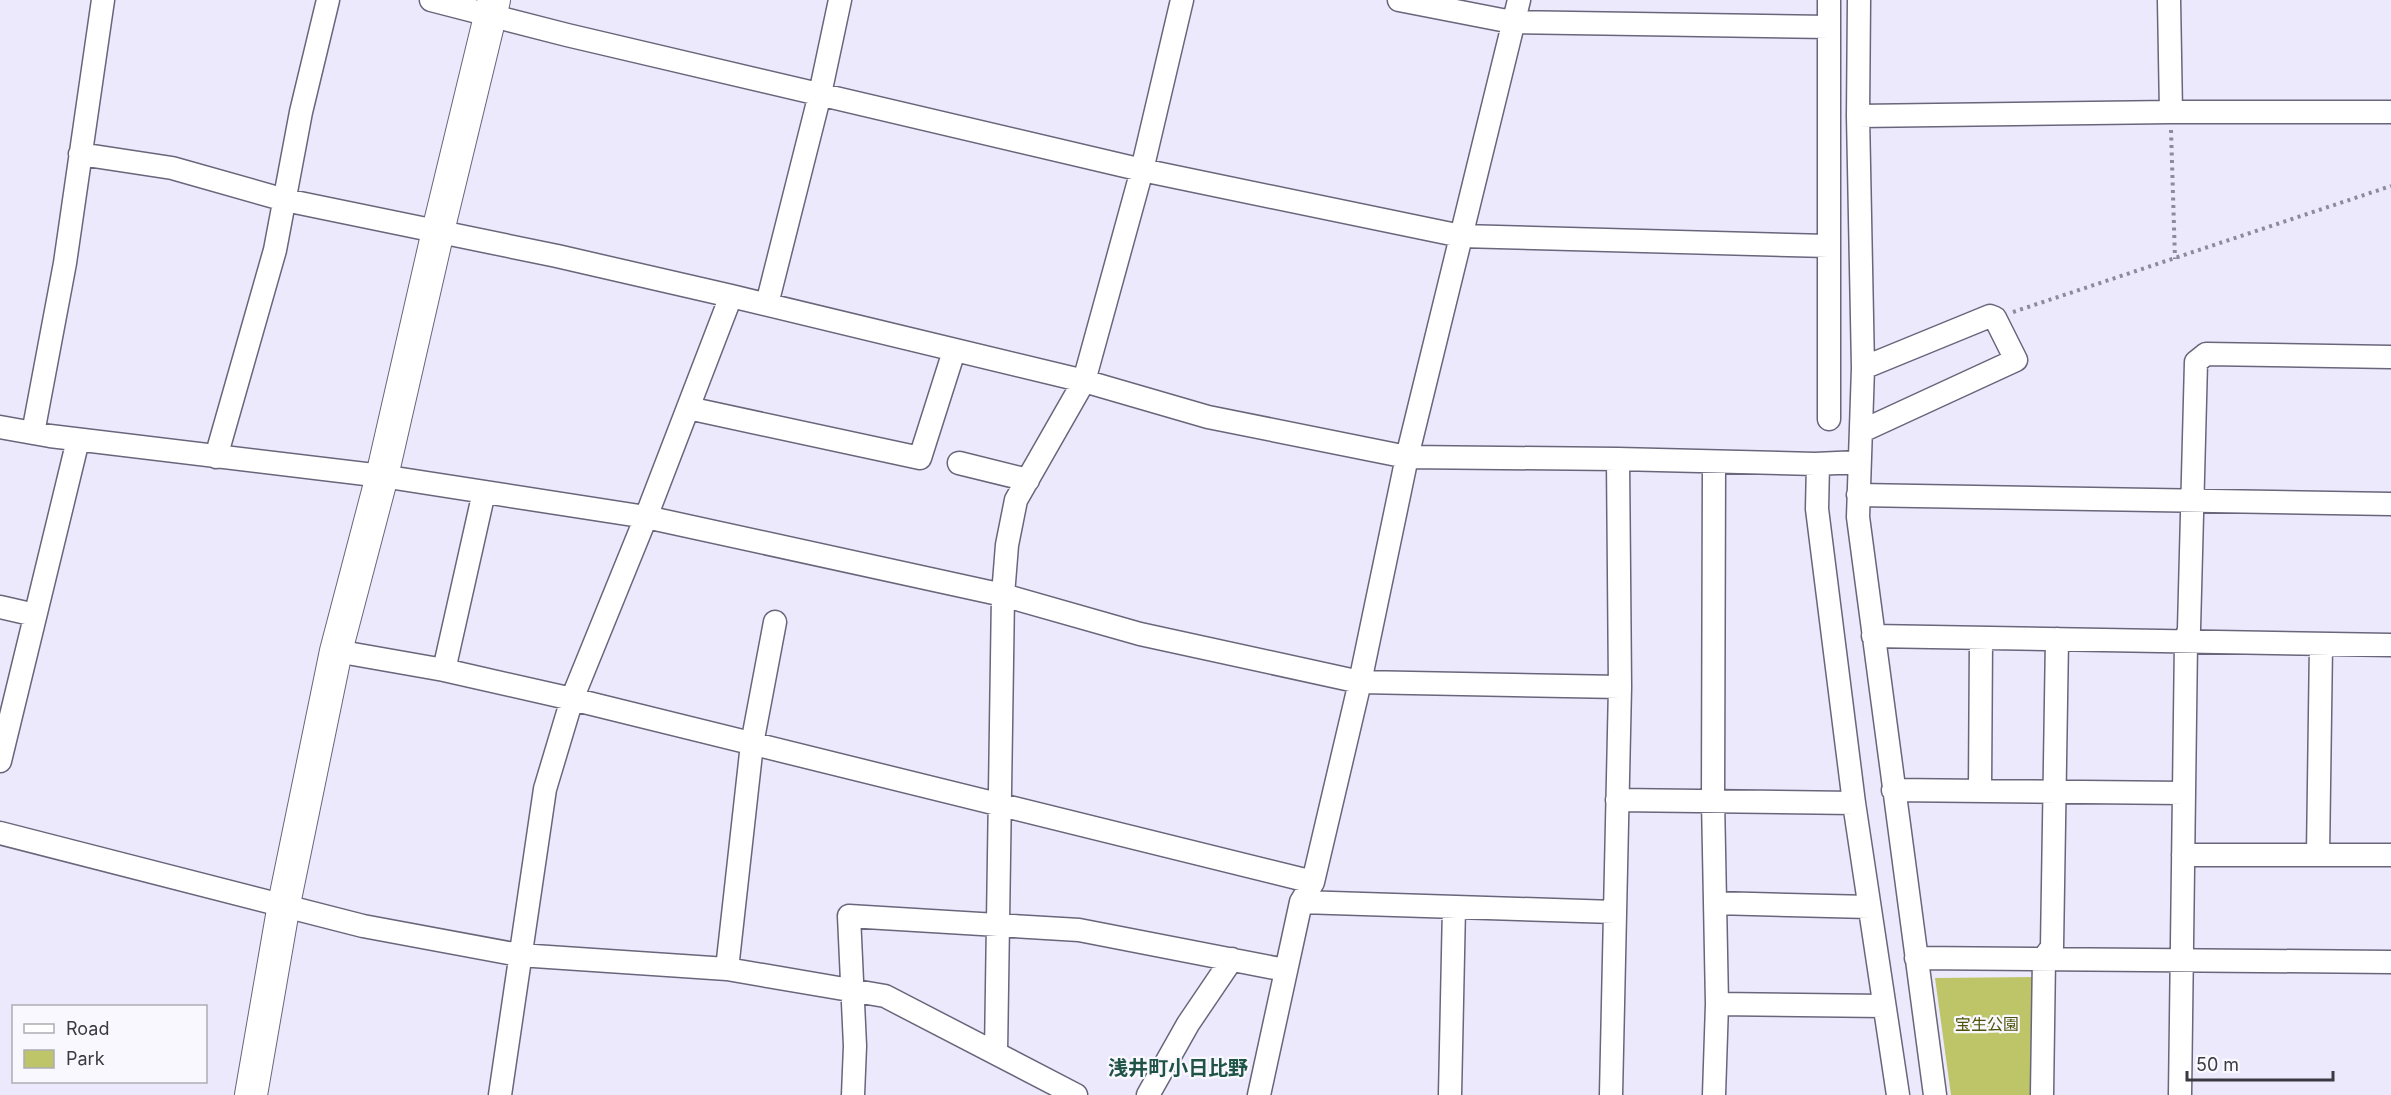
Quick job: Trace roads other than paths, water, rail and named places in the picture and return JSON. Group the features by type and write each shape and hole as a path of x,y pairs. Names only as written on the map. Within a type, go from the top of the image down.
{"street":[{"path":"33,433 65,263 103,0"},
{"path":"216,457 275,250 328,0"},
{"path":"431,0 493,7 567,35 1142,170 1461,236 1828,246"},
{"path":"767,304 820,94 840,0"},
{"path":"996,1053 1003,595 1007,545 1016,500 1084,381 1142,170 1182,0"},
{"path":"1399,0 1512,22 1829,27"},
{"path":"1259,1095 1301,902 1312,882 1360,682 1407,457 1519,0"},
{"path":"1829,0 1829,419"},
{"path":"1859,0 1858,116 1863,368 1858,517 1935,1095"},
{"path":"2169,0 2171,112"},
{"path":"251,1095 284,904 336,651 382,476 438,231 493,7"},
{"path":"1858,116 2391,112"},
{"path":"80,154 172,168 285,200 438,231 767,304 1084,381 1208,417 1407,457 1618,459 1714,463 1859,462"},
{"path":"500,1095 545,789 572,699 646,517 731,296"},
{"path":"1862,431 2016,360 1995,318 1990,316 1863,368"},
{"path":"688,408 920,458 954,351"},
{"path":"2180,1095 2186,641 2189,629 2196,362 2206,354 2391,357"},
{"path":"0,427 78,440 382,476 646,517 1003,595 1140,634 1360,682 1620,687"},
{"path":"0,761 5,717 35,615 78,440"},
{"path":"1611,1095 1620,687 1618,459"},
{"path":"959,463 1028,480"},
{"path":"1714,463 1713,800 1717,1004 1714,1095"},
{"path":"1818,464 1817,509 1854,804 1898,1095"},
{"path":"444,670 484,492"},
{"path":"1858,495 2391,504"},
{"path":"0,607 35,615"},
{"path":"727,969 752,744 775,622"},
{"path":"1873,636 2391,645"},
{"path":"1980,791 1981,638"},
{"path":"2042,1095 2044,958 2052,946 2056,639"},
{"path":"2318,855 2321,644"},
{"path":"336,651 444,670 572,699 1312,882"},
{"path":"1893,790 2184,793"},
{"path":"1617,800 1854,804"},
{"path":"0,832 363,926 519,955 727,969 885,996 1076,1095"},
{"path":"2183,855 2391,855"},
{"path":"1301,902 1614,912"},
{"path":"1715,903 1869,907"},
{"path":"1450,1095 1454,907"},
{"path":"853,1095 855,1046 849,916 1079,930 1285,970"},
{"path":"1916,958 2391,962"},
{"path":"1148,1095 1188,1024 1232,959"},
{"path":"1717,1004 1884,1006"}],"district":[{"name":"浅井町小日比野","path":"1178,1068"}],"park label":[{"name":"宝生公園","path":"1987,1024"}]}
